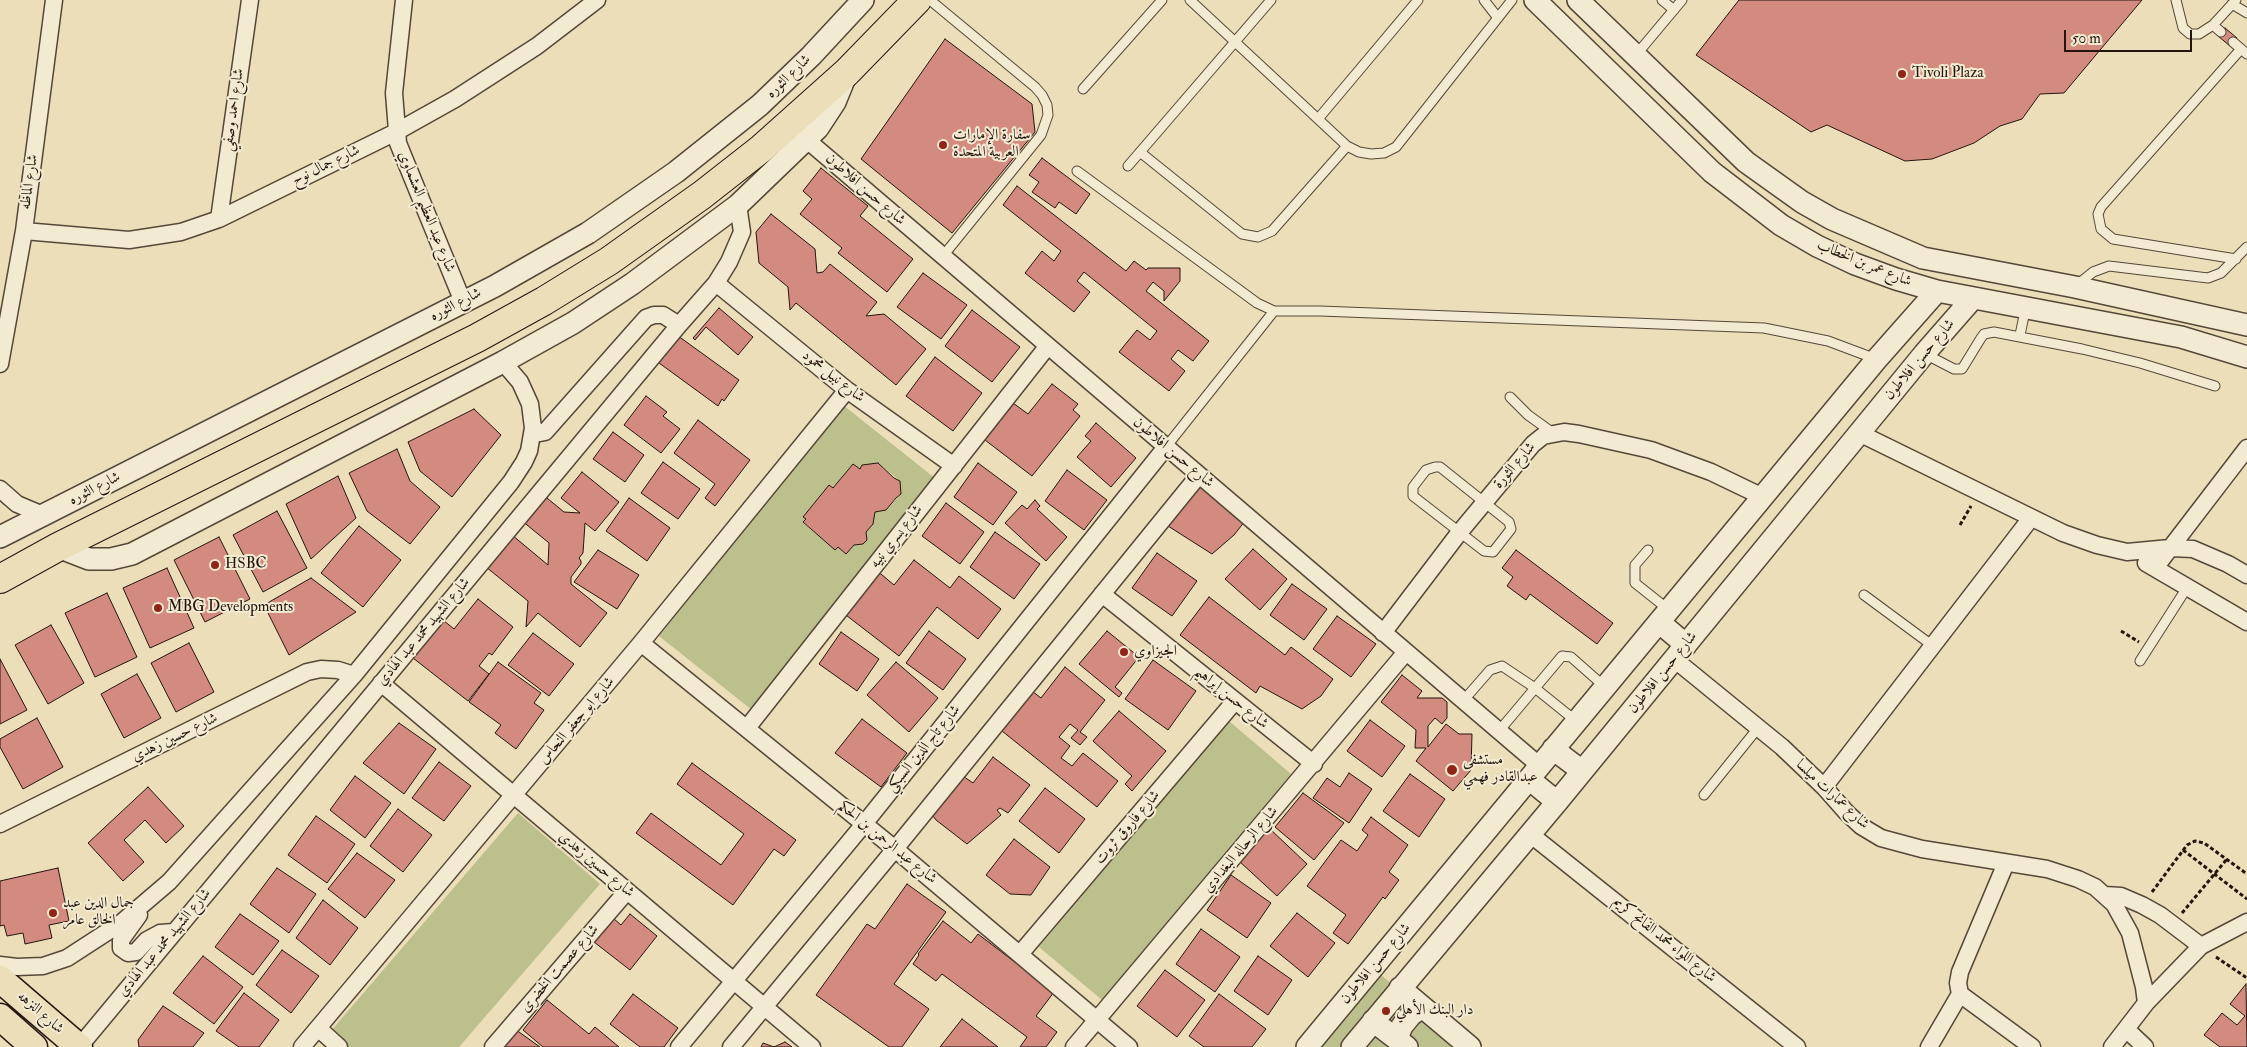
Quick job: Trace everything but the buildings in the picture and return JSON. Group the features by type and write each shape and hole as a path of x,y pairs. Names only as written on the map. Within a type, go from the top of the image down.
{"highway":[{"path":"0,579 58,547 477,338 552,296 617,256 702,195 762,148 847,72 917,0"}],"main road":[{"name":"شارع النزهه","path":"0,979 79,1047"},
{"path":"0,1017 34,1047"}],"street":[{"name":"شارع الماظه","path":"0,364 24,231 54,0"},
{"name":"شارع احمد وصفي","path":"219,219 250,0"},
{"name":"شارع عبد العظيم العشماوي","path":"404,0 394,92 396,132 401,154 463,302"},
{"name":"شارع جمال نوح","path":"24,231 116,240 136,239 181,232 219,219 396,132 455,100 510,65 596,0"},
{"name":"شارع الثوره","path":"0,537 463,302 557,251 628,206 676,172 760,105 811,56 863,0"},
{"name":"شارع عمر بن الخطاب","path":"1535,0 1712,172 1780,225 1817,246 1888,276 1936,291 2026,306 2181,337 2247,357"},
{"name":"شارع عمر بن الخطاب","path":"1578,0 1746,162 1781,188 1832,219 1892,247 1923,258 2075,287 2247,325"},
{"path":"58,547 78,557 100,560 132,554 503,362 573,323 632,284 738,205 807,140 827,116 847,72"},
{"name":"شارع حسن افلاطون","path":"807,140 1047,347 1499,731 1534,772"},
{"name":"شارع الشهيد محمد عبد الهادي","path":"79,1047 679,325 716,283 729,262 742,232 738,205"},
{"name":"شارع نبيل محمود","path":"716,283 847,390 954,466"},
{"name":"شارع حسن افلاطون","path":"1307,1047 1876,360 1936,291"},
{"name":"شارع حسن افلاطون","path":"1352,1047 1557,802 1972,298"},
{"path":"533,428 540,432 545,432 646,318 662,315 679,325"},
{"name":"شارع يسري نبيه","path":"747,728 1047,347"},
{"name":"شارع الشهيد محمد عبد الهادي","path":"0,965 17,967 43,966 67,958 121,923 169,882 354,675 518,473 529,451 533,428 530,404 526,392 513,372 503,362"},
{"name":"شارع ابو جعفر النحاس","path":"302,1047 641,643 847,390"},
{"name":"شارع الثورة","path":"1383,633 1459,533 1533,444 1543,436 1553,433 1579,434 1651,450 1711,472 1763,496"},
{"path":"1859,433 2031,518 2097,545 2127,552 2247,622"},
{"name":"شارع تاج الدين السبكي","path":"679,1047 864,824 1166,447"},
{"path":"2155,568 2247,448"},
{"path":"731,1047 765,1008 1199,475"},
{"path":"0,489 17,504 43,515"},
{"path":"1824,787 2031,518"},
{"path":"2127,552 2170,548 2193,549 2228,564 2247,575"},
{"path":"2228,564 2247,564"},
{"name":"شارع حسن إبراهيم","path":"1102,594 1314,764"},
{"path":"1664,616 1680,652"},
{"name":"شارع عبد الرحمن بن الحكم","path":"641,643 895,849 1129,1047"},
{"name":"شارع الرحاله البغدادي","path":"1074,1047 1314,764 1406,652"},
{"name":"شارع عمارات ميلسا","path":"1680,652 1758,728 1824,787 1854,819 1881,838 1922,849 2047,869 2078,879 2105,895 2122,916 2130,933 2144,987 2146,1003"},
{"name":"شارع حسين زهدي","path":"0,824 307,672 321,669 338,670 354,675"},
{"name":"شارع حسين زهدي","path":"381,684 812,1047"},
{"name":"شارع فاروق ثروت","path":"1020,954 1235,701"},
{"path":"1553,749 1582,771"},
{"path":"1534,772 1557,802"},
{"name":"شارع اللواء محمد الفاتح كريم","path":"1530,834 1797,1047"},
{"path":"1928,1047 1960,994 1958,983 1960,972 2006,863"},
{"name":"شارع عصمت الخضرى","path":"492,1047 627,891"},
{"name":"شارع عمارات ميلسا","path":"2105,895 2121,896 2142,905 2201,946"},
{"path":"143,904 138,919 121,940 124,951 132,954 160,932 174,932"},
{"path":"2112,1047 2146,1003 2201,946 2247,922"},
{"path":"1400,988 1470,1047"},
{"path":"1960,994 2032,1047"},
{"path":"1373,1021 1402,1043 1406,1021 1422,1007"},
{"path":"318,1028 339,1047"},
{"path":"2126,1029 2145,1047"}],"lane":[{"path":"930,0 1035,88 1042,95 1047,105 1048,115 1041,135 942,256"},
{"path":"1083,88 1162,0"},
{"path":"1190,0 1347,146 1359,152 1371,154 1384,153 1396,147 1512,0"},
{"path":"1128,166 1271,0"},
{"path":"1318,119 1418,0"},
{"path":"1484,0 1498,18"},
{"path":"1662,0 1674,10"},
{"path":"1636,54 1682,0"},
{"path":"2176,0 2183,28 2190,34 2199,34 2213,25 2234,2 2247,13"},
{"path":"2213,25 2221,32"},
{"path":"2233,42 2244,52 2101,207 2098,214 2101,229 2113,239 2236,259"},
{"path":"1140,152 1235,229 1249,237 1258,237 1272,231 1347,146"},
{"path":"1077,171 1258,303 1274,311 1320,311 1764,328 1828,340 1876,360"},
{"path":"2075,287 2093,272 2109,266 2200,279 2221,273 2247,246"},
{"path":"2020,336 2026,306"},
{"path":"1166,447 1274,311"},
{"path":"1924,354 1958,370 1965,366 1984,334 1994,332 2140,363 2215,386"},
{"path":"1510,397 1528,415 1553,433"},
{"path":"1440,467 1507,519 1511,526 1511,529 1493,552 1484,551 1459,533 1413,496 1413,487 1426,470 1440,467"},
{"path":"1648,550 1635,565 1635,583 1664,616"},
{"path":"2140,661 2188,586"},
{"path":"1864,594 1933,646"},
{"path":"1499,731 1559,658 1567,656 1606,687"},
{"path":"1463,701 1490,670 1498,666 1507,667 1577,722"},
{"path":"1704,795 1758,728"}],"path":[{"path":"1960,525 1979,491"},
{"path":"2121,631 2148,647"},
{"path":"2142,905 2191,842 2199,841 2247,874"},
{"path":"2183,850 2247,899"},
{"path":"2172,925 2226,859"},
{"path":"2201,946 2247,978"}],"green space":[{"path":"843,405 936,479 752,710 659,636","holes":["878,463 900,481 901,494 886,510 875,512 873,524 866,532 867,540 863,544 854,545 846,554 838,547 835,549 803,523 806,519 803,517 829,485 833,488 853,464 860,469 862,465"]},
{"path":"1229,721 1291,774 1102,1000 1039,947"},
{"path":"518,813 600,884 459,1047 348,1047 330,1032"},
{"name":"دار البنك الأهلي","path":"1380,974 1466,1047 1319,1047"}],"place":[{"name":"Tivoli Plaza","path":"1902,74"},
{"name":"سفارة الإمارات العربية المتحدة","path":"943,145"},
{"name":"HSBC","path":"215,565"},
{"name":"MBG Developments","path":"158,608"},
{"name":"الجيزاوي","path":"1124,652"},
{"name":"مستشفى عبدالقادر فهمي","path":"1452,770"},
{"name":"جمال الدين عبد الخالق عامر","path":"53,913"},
{"name":"دار البنك الأهلي","path":"1386,1011"}]}
